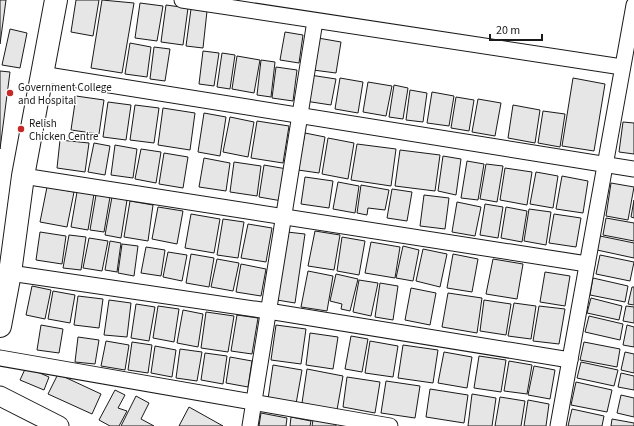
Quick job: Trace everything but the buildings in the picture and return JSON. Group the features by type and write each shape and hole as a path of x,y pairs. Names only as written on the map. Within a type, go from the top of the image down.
{"main road":[{"path":"0,326 10,273 23,176 56,0"}],"street":[{"path":"182,0 315,22 622,67"},
{"path":"558,426 634,5"},
{"path":"250,426 315,22"},
{"path":"41,74 634,169"},
{"path":"23,176 284,218 587,264"},
{"path":"10,273 268,311 570,360"},
{"path":"0,358 390,426"},
{"path":"0,396 59,426"}],"place":[{"name":"Government College and Hospital","path":"10,93"},
{"name":"Relish Chicken Centre","path":"21,129"}]}
